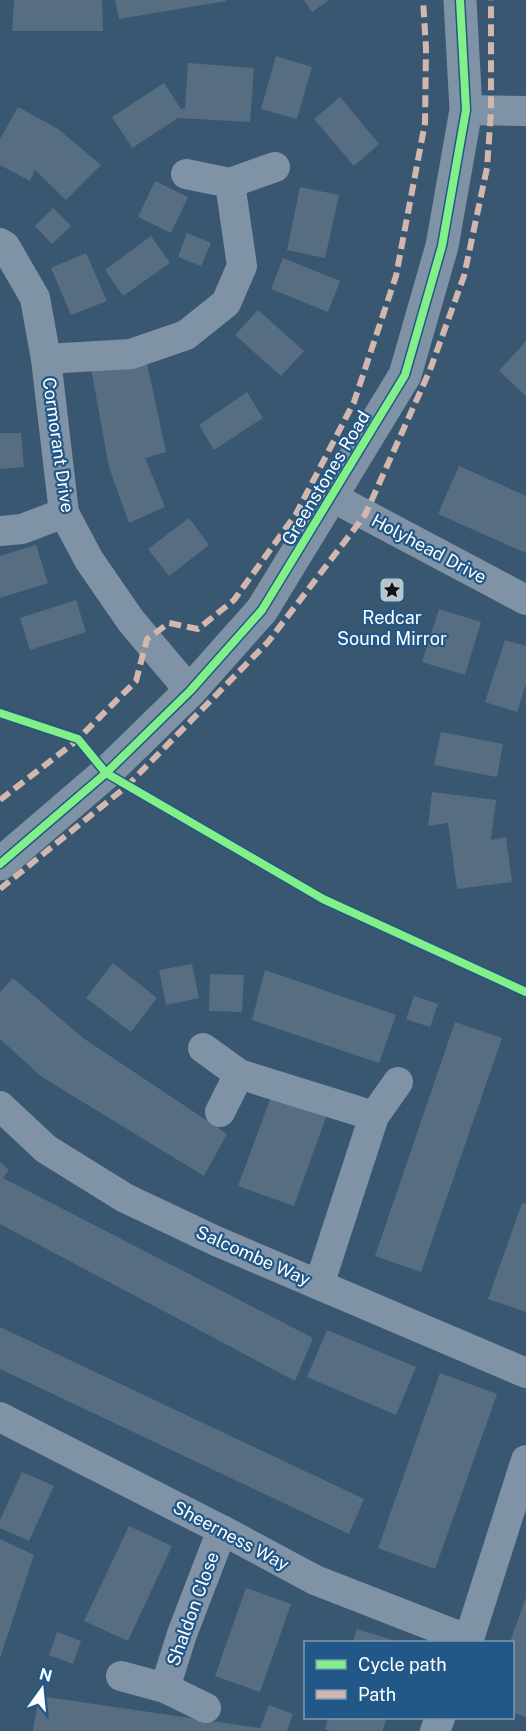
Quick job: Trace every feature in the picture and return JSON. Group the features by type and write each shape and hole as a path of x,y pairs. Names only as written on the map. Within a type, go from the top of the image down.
{"street":[{"name":"Greenstones Road","path":"0,864 106,773 190,691 262,610 405,375 442,246 466,110 460,0"},
{"path":"466,110 526,111"},
{"path":"186,174 230,183 275,167"},
{"path":"46,359 131,354 186,335 226,303 242,266 230,183"},
{"name":"Cormorant Drive","path":"0,243 5,246 35,298 46,359 64,513 89,560 131,621 190,691"},
{"name":"Holyhead Drive","path":"332,497 526,600"},
{"path":"0,531 22,529 64,513"},
{"path":"203,1048 240,1074 374,1116"},
{"path":"220,1112 240,1074"},
{"path":"319,1285 374,1116 398,1082"},
{"name":"Salcombe Way","path":"0,1106 46,1149 126,1198 216,1241 526,1373"},
{"name":"Sheerness Way","path":"1,1421 222,1530 315,1580 469,1641"},
{"path":"469,1641 520,1501 526,1460"},
{"name":"Shaldon Close","path":"165,1688 182,1634 222,1530"},
{"name":"Shaldon Close","path":"121,1676 165,1688 206,1708"}],"building":[{"path":"14,0 102,0 103,31 12,31"},
{"path":"115,0 226,0 226,1 119,19"},
{"path":"304,0 329,0 312,12"},
{"path":"276,56 312,67 297,119 261,109"},
{"path":"188,63 254,68 250,122 178,118 132,148 112,117 164,83 181,109 185,108"},
{"path":"340,97 379,144 354,166 314,119"},
{"path":"18,107 58,129 101,165 66,200 35,170 30,181 0,165 0,139"},
{"path":"155,181 188,197 171,233 138,217"},
{"path":"300,187 339,195 325,258 287,250"},
{"path":"53,208 71,226 52,244 35,226"},
{"path":"187,233 211,243 201,266 178,257"},
{"path":"151,236 170,263 123,296 105,270"},
{"path":"86,253 107,301 71,315 51,268"},
{"path":"283,258 340,281 328,312 271,289"},
{"path":"258,310 304,351 281,376 235,335"},
{"path":"526,341 526,396 499,371"},
{"path":"146,359 166,452 145,458 165,507 129,523 109,467 91,368"},
{"path":"247,392 263,418 214,450 199,425"},
{"path":"0,433 21,433 24,467 0,469"},
{"path":"459,466 526,496 526,553 438,514"},
{"path":"189,518 209,545 169,576 148,549"},
{"path":"36,545 48,583 0,598 0,556"},
{"path":"76,600 86,632 30,650 20,618"},
{"path":"439,609 481,622 465,675 422,662"},
{"path":"505,640 526,646 526,684 517,712 485,702"},
{"path":"441,732 503,744 497,777 434,765"},
{"path":"432,792 496,800 491,840 506,837 512,882 457,889 448,823 428,826"},
{"path":"113,963 157,998 131,1032 86,998"},
{"path":"192,964 199,998 166,1005 159,970"},
{"path":"265,970 396,1015 379,1063 252,1020"},
{"path":"210,974 244,975 242,1012 209,1011"},
{"path":"13,978 83,1038 227,1134 204,1176 42,1077 0,1039 0,992"},
{"path":"414,996 438,1004 430,1027 406,1019"},
{"path":"455,1022 502,1038 421,1272 375,1256"},
{"path":"271,1097 326,1117 294,1206 238,1186"},
{"path":"0,1162 9,1170 3,1178 313,1338 295,1381 0,1224"},
{"path":"522,1203 526,1204 526,1312 488,1299"},
{"path":"0,1327 364,1499 349,1534 0,1369"},
{"path":"327,1330 416,1367 396,1415 307,1377"},
{"path":"440,1373 497,1394 435,1569 378,1548"},
{"path":"22,1472 54,1486 29,1541 0,1528 0,1520"},
{"path":"129,1526 172,1546 128,1641 84,1621"},
{"path":"0,1539 34,1555 0,1658"},
{"path":"246,1588 291,1604 260,1692 215,1676"},
{"path":"526,1597 526,1717 514,1713 514,1641 510,1641"},
{"path":"357,1629 396,1641 353,1641"},
{"path":"57,1632 81,1641 73,1664 49,1655"},
{"path":"39,1696 260,1728 269,1705 293,1714 287,1731 33,1731"},
{"path":"328,1719 387,1719 382,1731 330,1731 325,1729"}],"marked path":[{"path":"0,800 75,742 136,681 147,639 169,623 198,629 234,600 296,514 354,402 396,276 425,123 426,48 423,0"},
{"path":"0,889 127,786 268,642 365,515 430,370 464,276 487,168 491,111 491,0"}],"cycle path":[{"path":"0,864 106,773 190,691 262,610 405,375 442,246 466,110 460,0"},
{"path":"0,713 78,739 106,773 323,899 526,992"}],"place":[{"name":"Redcar Sound Mirror","path":"392,590"}]}
